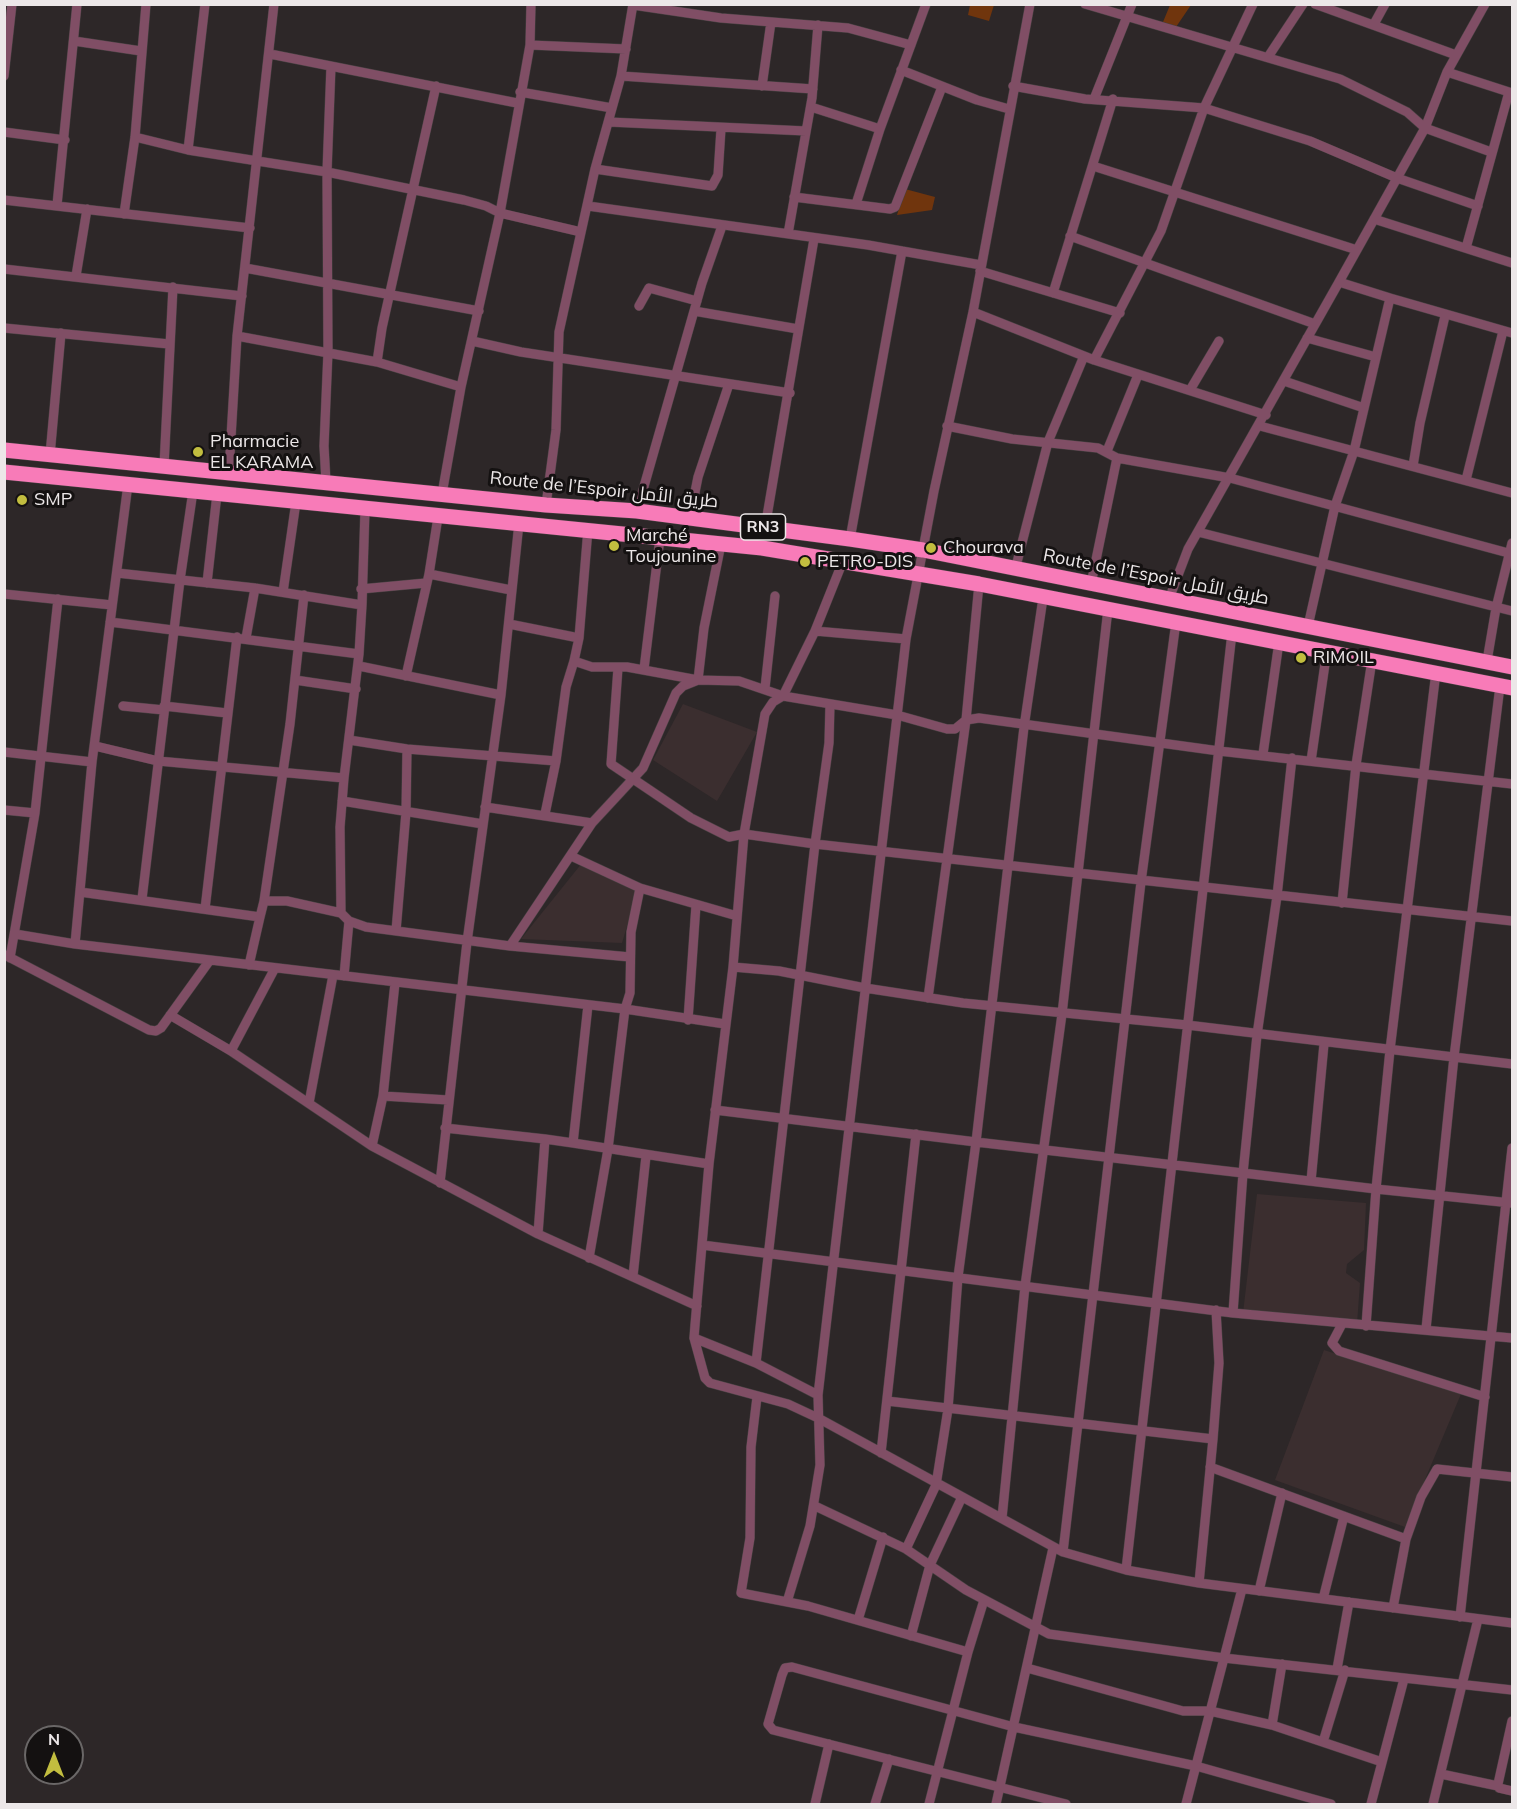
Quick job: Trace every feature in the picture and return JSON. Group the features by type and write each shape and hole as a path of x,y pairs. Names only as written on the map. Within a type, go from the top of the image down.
{"highway":[{"name":"Route de l’Espoir طريق الأمل","path":"4,450 229,471 546,505 637,511 849,538 923,550 1512,667"},
{"name":"RN3","path":"4,472 365,510 588,529 843,561 918,576 979,584 1043,598 1327,650 1506,687"}],"street":[{"path":"4,76 12,4"},
{"path":"57,205 77,4"},
{"path":"124,214 135,137 146,4"},
{"path":"188,150 205,4"},
{"path":"229,471 237,336 259,161 274,4"},
{"path":"442,494 461,387 500,213 530,45 531,4"},
{"path":"856,204 880,129 926,4"},
{"path":"787,1602 815,1506 820,1465 818,1395 906,639 947,426 973,312 1030,4"},
{"path":"1085,4 1340,79 1407,112 1425,128 1491,152"},
{"path":"1094,99 1132,4"},
{"path":"1095,360 1145,262 1176,192 1204,108 1254,4"},
{"path":"1268,57 1303,4"},
{"path":"1315,4 1456,55"},
{"path":"1374,24 1385,4"},
{"path":"1169,599 1188,549 1260,426 1425,128 1447,72 1485,4"},
{"path":"546,505 556,430 559,332 596,169 621,76 633,5 721,18 848,28 911,45"},
{"path":"762,86 771,22"},
{"path":"788,234 811,107 818,25"},
{"path":"74,41 141,51"},
{"path":"530,45 626,49"},
{"path":"270,54 518,103"},
{"path":"326,482 324,446 328,352 327,172 331,66"},
{"path":"902,70 942,87 1009,109"},
{"path":"1447,72 1511,92 1491,152 1466,248"},
{"path":"621,76 813,89"},
{"path":"377,362 436,86"},
{"path":"1013,86 1094,99 1204,108 1310,141 1396,178 1478,206"},
{"path":"794,197 890,209 894,207 942,87"},
{"path":"520,92 612,108"},
{"path":"1053,293 1113,99"},
{"path":"811,107 880,129"},
{"path":"609,122 722,129 806,131"},
{"path":"596,169 712,186 718,176 722,129"},
{"path":"4,132 65,140"},
{"path":"135,137 188,150 327,172 475,202 500,213 581,232"},
{"path":"1093,166 1356,250"},
{"path":"4,200 250,228"},
{"path":"588,206 902,251 980,268 1120,313"},
{"path":"76,276 87,209"},
{"path":"1374,219 1512,262"},
{"path":"637,511 649,460 695,306 722,226"},
{"path":"1070,236 1315,324"},
{"path":"765,528 790,393 798,329 814,239"},
{"path":"849,538 902,251"},
{"path":"245,268 479,311"},
{"path":"4,269 242,296"},
{"path":"1339,282 1445,316 1508,332 1466,480"},
{"path":"164,466 173,287"},
{"path":"639,306 649,288 695,306 798,329"},
{"path":"1308,626 1335,506 1354,451 1390,298"},
{"path":"973,312 1095,360 1266,415"},
{"path":"1413,466 1420,423 1445,316"},
{"path":"4,328 169,344"},
{"path":"50,455 61,333"},
{"path":"237,336 377,362 461,387"},
{"path":"1307,338 1376,357"},
{"path":"472,341 559,358 790,393"},
{"path":"1190,390 1219,341"},
{"path":"1015,570 1048,442 1084,356"},
{"path":"1107,451 1138,375"},
{"path":"1284,381 1364,408"},
{"path":"690,517 698,477 729,384"},
{"path":"947,426 999,437 1088,446 1107,451 1117,458 1230,478 1511,550 1496,608 1486,661"},
{"path":"1260,426 1512,493"},
{"path":"1091,584 1117,458"},
{"path":"75,944 92,762 96,746 128,484"},
{"path":"142,899 180,580 193,491"},
{"path":"207,583 217,494"},
{"path":"283,592 296,502"},
{"path":"341,913 342,801 359,666 365,510"},
{"path":"406,676 438,517"},
{"path":"440,1184 467,942 501,695 519,523"},
{"path":"544,814 556,761 566,687 579,639 588,529"},
{"path":"1198,532 1512,611"},
{"path":"644,669 660,538"},
{"path":"698,680 704,628 721,544"},
{"path":"843,561 815,631 783,696 774,702 765,714 744,834 733,967 709,1164 694,1338 705,1378 710,1383 788,1404 818,1418 936,1485 1063,1552 1126,1570 1199,1583 1512,1623"},
{"path":"117,573 255,588 362,604"},
{"path":"361,589 427,579 511,590"},
{"path":"928,998 966,720 979,584"},
{"path":"205,909 227,713 242,637 255,588"},
{"path":"4,594 112,605"},
{"path":"249,965 264,901 295,680 304,595"},
{"path":"765,688 775,596"},
{"path":"906,1549 936,1485 948,1408 958,1277 993,1006 1024,727 1043,598"},
{"path":"58,599 35,813 15,934 7,956 149,1030 161,1028 210,960"},
{"path":"1002,1518 1025,1286 1062,1014 1076,873 1108,609"},
{"path":"110,622 242,637 359,654"},
{"path":"1063,1552 1141,882 1176,622"},
{"path":"509,624 579,639"},
{"path":"815,631 906,639"},
{"path":"1126,1570 1232,633"},
{"path":"1263,754 1279,642"},
{"path":"1311,761 1327,650"},
{"path":"1341,903 1356,765 1372,660"},
{"path":"573,661 598,668 644,669 698,680 724,679 765,688 783,696 897,716 947,729 955,729 966,720 979,718 1024,727 1512,784"},
{"path":"359,666 501,695"},
{"path":"618,668 611,764 691,818 731,837 744,834 883,852 1008,864 1141,882 1409,908 1512,921"},
{"path":"1366,1326 1376,1189 1390,1050 1436,672"},
{"path":"295,680 356,689"},
{"path":"510,946 592,823 634,780 648,759 676,693 683,686 698,680"},
{"path":"1426,1329 1471,916 1488,781 1506,687"},
{"path":"756,1363 826,765 830,704"},
{"path":"123,706 227,713"},
{"path":"349,740 407,749 556,761"},
{"path":"96,746 158,761 344,778"},
{"path":"396,931 406,812 407,749"},
{"path":"4,752 92,762"},
{"path":"1233,1313 1243,1173 1257,1035 1277,896 1292,758"},
{"path":"342,801 483,824"},
{"path":"485,807 544,814 592,823"},
{"path":"4,810 35,813"},
{"path":"571,856 640,888 737,916"},
{"path":"589,1258 608,1149 630,993 632,919 640,888"},
{"path":"80,891 260,917"},
{"path":"264,901 296,902 341,913 349,921 366,927 467,942 630,957"},
{"path":"688,1020 696,905"},
{"path":"344,976 349,921"},
{"path":"15,934 75,944 462,992 626,1009 725,1024"},
{"path":"733,967 779,971 928,998 1062,1014 1186,1025 1324,1044 1512,1064"},
{"path":"231,1051 275,968"},
{"path":"309,1103 333,975"},
{"path":"372,1146 382,1096 395,983"},
{"path":"573,1143 588,1005"},
{"path":"170,1015 231,1051 372,1146 440,1184 538,1234 697,1306"},
{"path":"1311,1181 1324,1044"},
{"path":"382,1096 448,1100"},
{"path":"715,1110 1110,1159 1510,1202"},
{"path":"445,1128 545,1139 709,1164"},
{"path":"881,1453 916,1134"},
{"path":"538,1234 545,1139"},
{"path":"1460,1617 1510,1202 1512,1148"},
{"path":"633,1276 646,1156"},
{"path":"702,1245 1233,1313 1512,1338"},
{"path":"1199,1583 1220,1363 1216,1310"},
{"path":"1342,1324 1332,1343 1339,1351 1485,1397"},
{"path":"694,1338 756,1363 818,1395"},
{"path":"757,1397 751,1447 750,1538 740,1591 744,1596 787,1602 969,1652"},
{"path":"887,1401 1213,1439"},
{"path":"1210,1467 1406,1539"},
{"path":"1393,1608 1406,1539 1421,1497 1437,1469 1512,1476"},
{"path":"1259,1591 1282,1493"},
{"path":"911,1636 930,1565 962,1497"},
{"path":"815,1506 906,1549 984,1600 1049,1634 1224,1658 1512,1690"},
{"path":"1323,1599 1344,1516"},
{"path":"858,1620 883,1537"},
{"path":"996,1804 1053,1548"},
{"path":"1186,1804 1242,1589"},
{"path":"929,1804 952,1711 984,1600"},
{"path":"1323,1742 1341,1670 1349,1602"},
{"path":"1433,1804 1478,1619"},
{"path":"1272,1725 1282,1664"},
{"path":"1063,1804 769,1728 768,1724 785,1668 792,1667 1014,1727 1196,1766 1331,1804"},
{"path":"1027,1668 1183,1711 1210,1711 1272,1725 1382,1762"},
{"path":"1371,1804 1404,1679"},
{"path":"1498,1786 1512,1721"},
{"path":"815,1804 829,1744"},
{"path":"875,1804 889,1759"},
{"path":"1441,1774 1512,1791"}],"shaded area":[{"path":"970,5 994,5 989,21 968,15"},
{"path":"1170,5 1191,5 1176,27 1163,22"},
{"path":"905,189 935,197 932,210 897,215"},
{"path":"683,704 757,732 717,801 653,760"},
{"path":"582,863 638,889 622,943 521,939"},
{"path":"1257,1194 1366,1203 1364,1250 1347,1264 1346,1273 1360,1283 1357,1324 1243,1313"},
{"path":"1324,1350 1461,1394 1405,1527 1275,1480"}],"place":[{"name":"Pharmacie EL KARAMA","path":"198,452"},
{"name":"SMP","path":"22,500"},
{"name":"Marché Toujounine","path":"614,546"},
{"name":"Chourava","path":"931,548"},
{"name":"PETRO-DIS","path":"805,562"},
{"name":"RIMOIL","path":"1301,658"}]}
